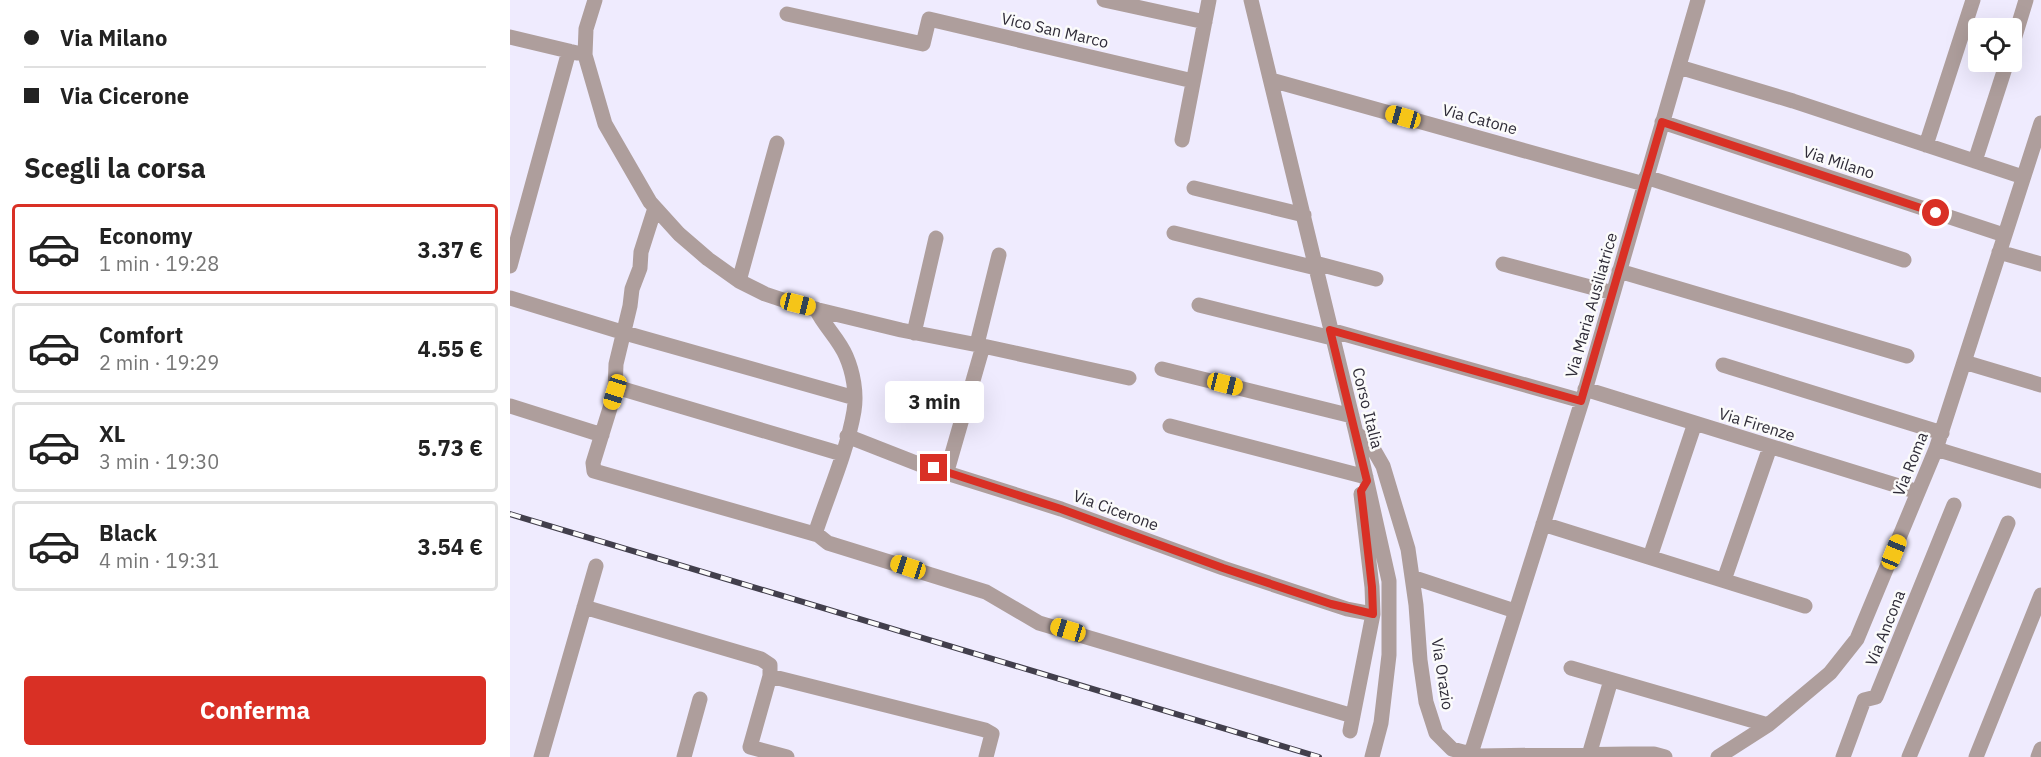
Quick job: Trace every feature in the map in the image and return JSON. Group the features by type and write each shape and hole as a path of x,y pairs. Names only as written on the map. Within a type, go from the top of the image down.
{"street":[{"path":"595,0 586,29 585,55 605,124 655,208 679,234 739,281 765,294 816,309 914,333 1129,378"},
{"path":"1104,0 1205,22"},
{"path":"1182,140 1209,0"},
{"name":"Corso Italia","path":"1251,0 1352,416 1389,581 1389,655 1381,723 1372,757"},
{"name":"Via Maria Ausiliatrice","path":"1469,754 1583,395 1698,0"},
{"path":"1926,145 1973,0"},
{"path":"2021,18 2026,0"},
{"name":"Vico San Marco","path":"787,14 923,44 929,19 1193,81"},
{"path":"510,37 585,55"},
{"path":"510,266 569,51"},
{"path":"1678,67 1782,98 1975,161 2030,170"},
{"path":"1975,161 2004,72"},
{"name":"Via Catone","path":"1271,80 1645,180 1904,260"},
{"name":"Via Milano","path":"1662,122 2004,236"},
{"name":"Via Roma","path":"1718,757 1768,725 1830,673 1857,639 1878,593 1942,433 2004,236 2030,170 2041,123"},
{"path":"739,281 777,143"},
{"path":"1194,188 1304,215"},
{"path":"655,208 641,252 640,268 632,289 625,333 616,364 616,387 593,463 594,471 815,534 828,543 986,592 1040,623 1352,724 1373,614 1361,491 1366,479 1170,426"},
{"path":"1174,232 1376,279"},
{"path":"914,333 936,238"},
{"path":"1999,252 2041,264"},
{"path":"947,471 980,345 999,255"},
{"path":"1503,264 1613,293"},
{"path":"1619,271 1907,357"},
{"path":"510,298 855,398"},
{"name":"Via Firenze","path":"1199,304 1695,423 1918,492"},
{"path":"815,534 842,454 855,398 852,374 846,355 816,309"},
{"path":"1964,362 2041,385"},
{"path":"1723,365 1942,433"},
{"path":"1162,369 1352,416"},
{"path":"616,387 842,454"},
{"path":"510,406 602,435"},
{"path":"1650,557 1695,423"},
{"name":"Via Orazio","path":"1356,433 1371,445 1383,466 1408,549 1426,702 1436,734 1452,749 1478,756 1654,754 1665,757"},
{"name":"Via Cicerone","path":"847,436 921,465 947,471 1061,509 1223,568 1347,609 1373,614"},
{"path":"1724,580 1770,447"},
{"path":"1936,449 2041,481"},
{"name":"Via Ancona","path":"1843,757 1864,700 1876,698 1954,505"},
{"path":"1909,757 2008,523"},
{"path":"1542,524 1805,606"},
{"path":"541,757 596,566"},
{"path":"1412,577 1515,611"},
{"path":"1976,757 2041,595"},
{"path":"584,607 761,659 770,670 985,730 992,734 986,757"},
{"path":"1571,668 1768,725"},
{"path":"770,670 750,747 787,757"},
{"path":"1589,755 1611,680"},
{"path":"684,757 700,699"},
{"path":"2038,757 2041,749"}],"railway":[{"path":"510,514 1319,757"}],"route":[{"path":"934,468 1061,509 1223,568 1331,604 1373,614 1361,491 1367,481 1330,330 1581,401 1662,122 1936,213"}]}
